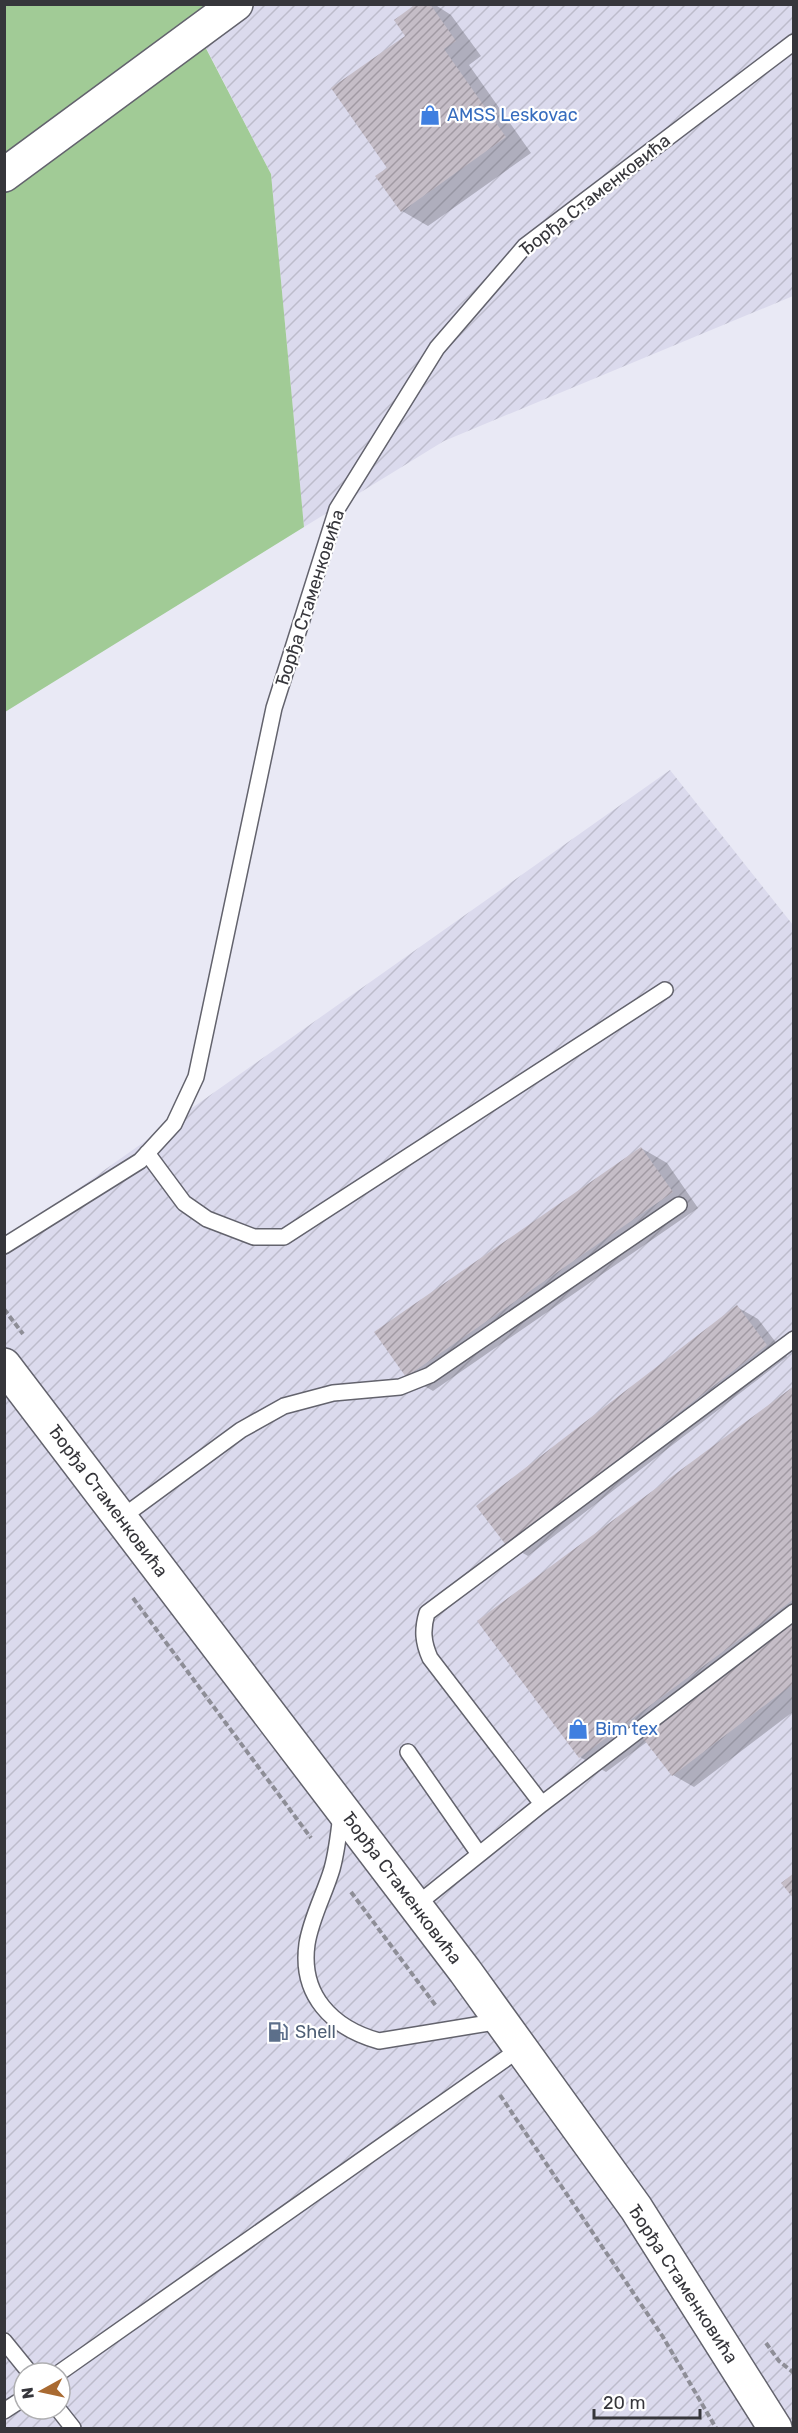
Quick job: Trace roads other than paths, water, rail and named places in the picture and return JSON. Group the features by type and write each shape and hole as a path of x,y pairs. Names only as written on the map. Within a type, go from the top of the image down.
{"street":[{"path":"4,175 236,4"},
{"path":"4,183 40,150"},
{"name":"Ђорђа Стаменковића","path":"4,1365 416,1906 521,2048 636,2208 775,2428"}],"lane":[{"name":"Ђорђа Стаменковића","path":"4,1246 140,1161 174,1124 196,1077 274,708 337,509 437,348 525,246 794,42"},
{"path":"147,1153 184,1203 207,1219 254,1237 284,1237 665,990"},
{"path":"121,1518 241,1430 277,1409 307,1398 333,1393 400,1387 429,1375 679,1204"},
{"path":"542,1804 430,1658 423,1643 423,1625 427,1613 794,1339"},
{"path":"416,1906 542,1804 794,1612"},
{"path":"408,1752 480,1854"},
{"path":"341,1808 333,1867 308,1943 307,1962 310,1982 318,2000 329,2015 343,2028 379,2041 501,2021"},
{"path":"72,2364 521,2048"},
{"path":"4,2341 20,2361"}],"place":[{"name":"AMSS Leskovac","path":"430,115"},
{"name":"Bim tex","path":"578,1729"},
{"name":"Shell","path":"278,2032"}]}
